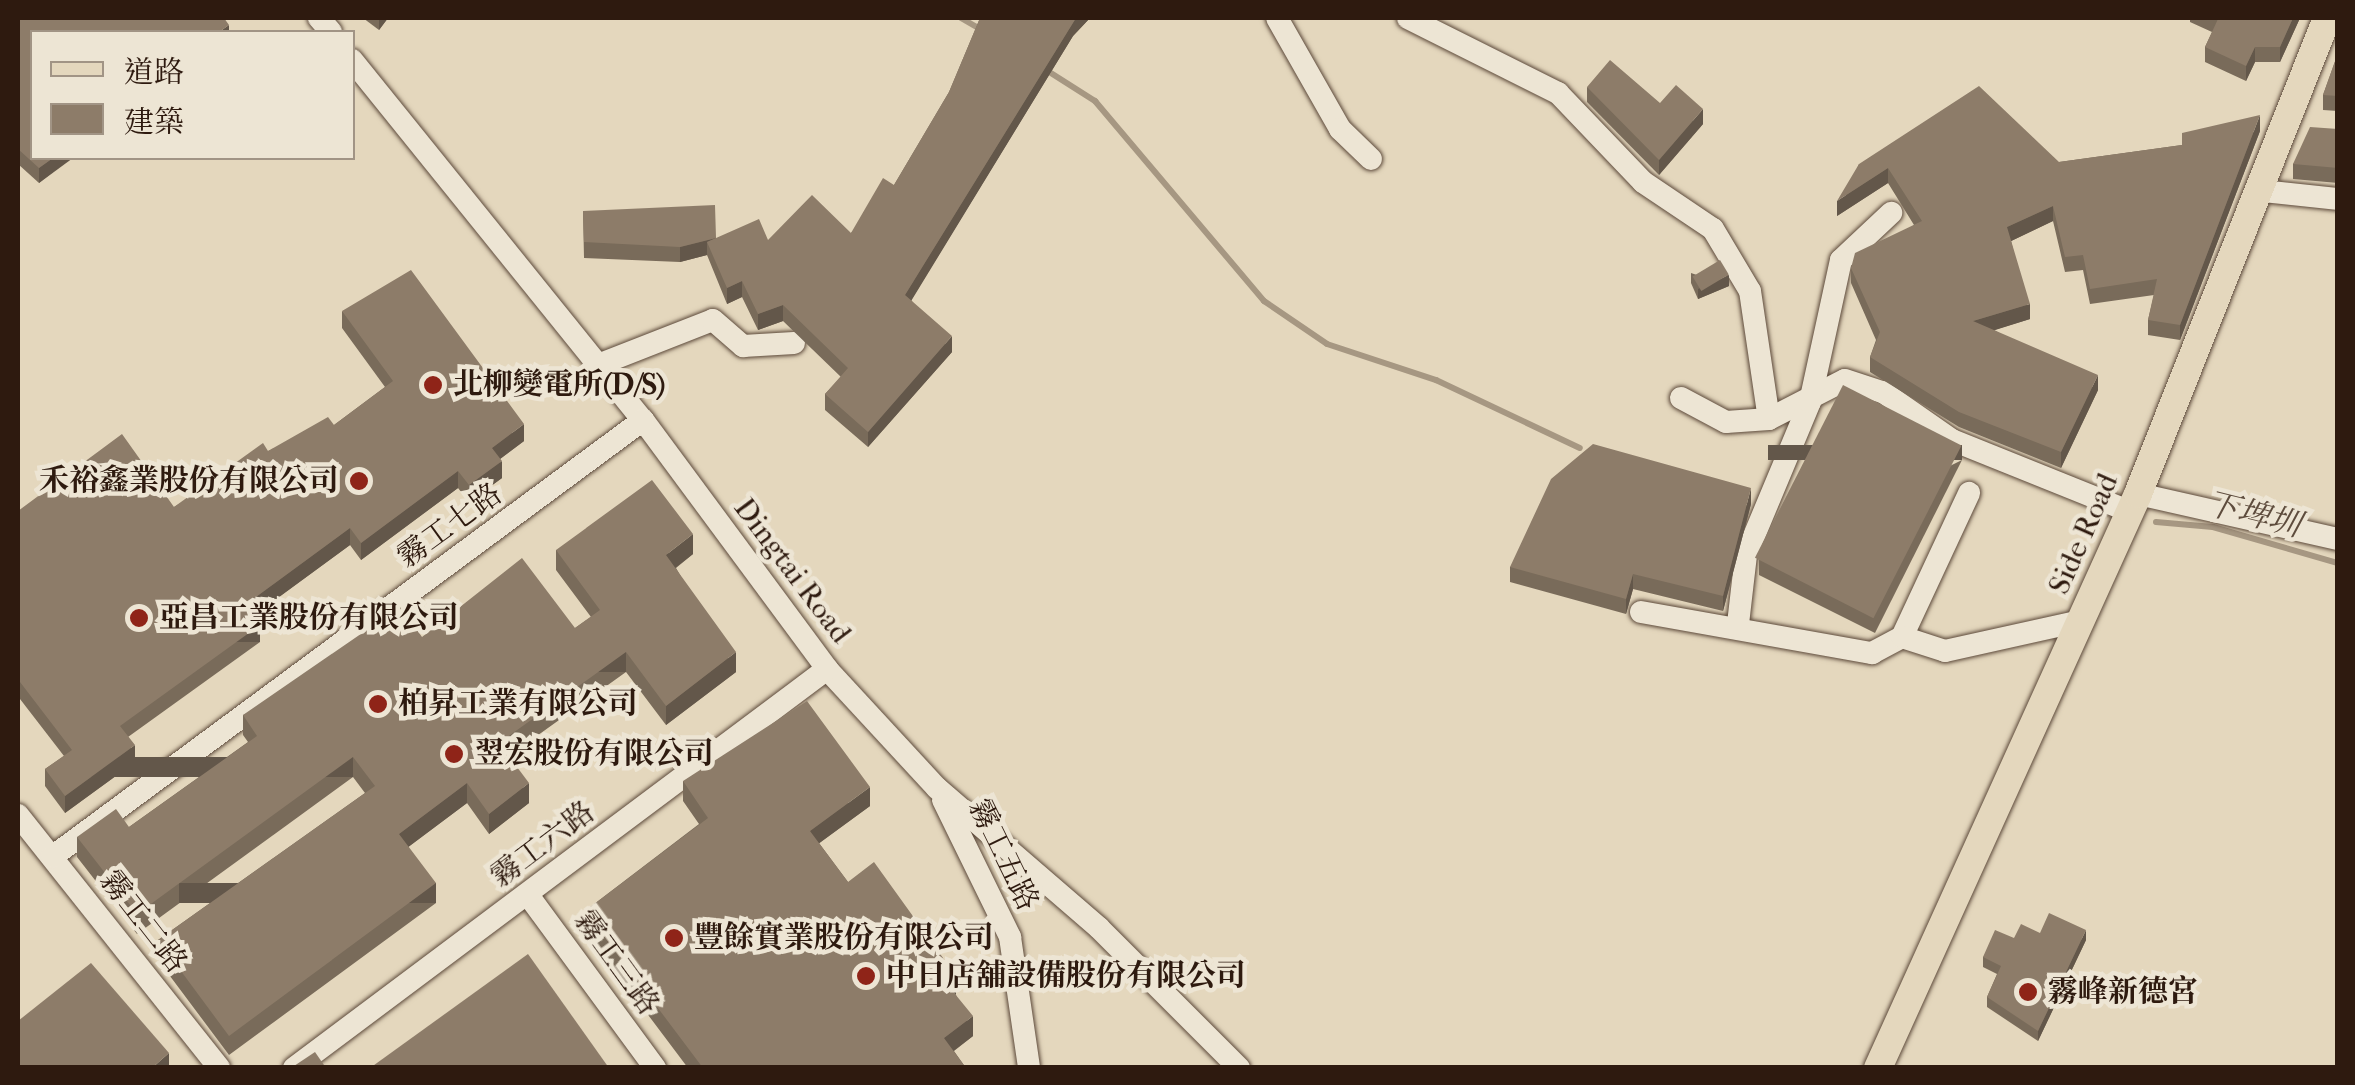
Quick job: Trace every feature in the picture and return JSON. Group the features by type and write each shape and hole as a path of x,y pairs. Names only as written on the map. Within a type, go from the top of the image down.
{"main road":[{"name":"Side Road","path":"1878,1068 2133,502 2263,190 2327,18"}],"street":[{"path":"1277,18 1340,129 1371,159"},
{"path":"1408,18 1558,93 1643,182 1712,229 1750,291 1769,420"},
{"name":"Dingtai Road","path":"355,64 643,420 828,669 937,788 1099,928 1240,1068"},
{"path":"2263,190 2338,198"},
{"path":"1738,624 1746,555 1810,402 1841,260 1891,213"},
{"path":"598,365 713,320 743,346 794,343"},
{"path":"1681,398 1726,422 1769,420 1846,380 1883,392 1952,440 2133,502 2338,539"},
{"name":"霧工七路","path":"52,857 643,420"},
{"path":"1641,612 1738,624 1872,653 1902,636 1969,494"},
{"path":"1902,636 1946,651 2080,621"},
{"name":"霧工六路","path":"294,1068 828,669"},
{"name":"霧工五路","path":"937,788 1010,936 1029,1068"},
{"name":"霧工二路","path":"18,816 219,1068"},
{"name":"霧工三路","path":"528,895 655,1068"}],"building":[{"path":"18,18 224,18 229,25 222,30 30,30 30,160 18,149"},
{"path":"980,18 1076,18 905,295 952,336 868,432 825,394 848,368 783,305 758,314 742,281 727,288 707,242 759,219 768,240 812,195 851,233 883,178 894,185 949,92"},
{"path":"2214,18 2293,18 2280,47 2255,47 2246,66 2205,47 2218,19"},
{"path":"2338,53 2338,96 2323,95"},
{"path":"1610,60 1660,103 1676,85 1703,109 1659,160 1587,87"},
{"path":"1979,86 2059,162 2182,145 2182,133 2260,115 2180,325 2148,320 2157,279 2090,289 2083,255 2065,257 2053,206 2007,227 2030,304 1973,321 2098,375 2061,452 1959,412 1870,357 1880,332 1851,268 1855,253 1922,221 1888,168 1837,201 1859,164"},
{"path":"2310,127 2338,129 2338,168 2293,164"},
{"path":"30,160 50,160 39,168"},
{"path":"715,205 716,238 680,247 584,242 583,211"},
{"path":"1720,260 1729,275 1701,291 1693,276"},
{"path":"411,270 524,424 492,448 502,461 469,485 458,471 361,543 350,528 245,605 260,625 120,726 135,745 65,796 45,769 72,750 18,684 18,511 122,434 174,507 263,443 268,451 328,417 334,425 393,381 342,311"},
{"path":"1843,385 1962,445 1873,618 1755,558"},
{"path":"1593,444 1751,488 1723,596 1633,574 1626,599 1510,567 1551,479"},
{"path":"652,480 693,534 666,555 736,652 666,706 626,652 499,743 529,783 489,814 467,783 399,834 436,883 229,1036 158,940 375,786 353,757 137,914 77,837 116,809 129,827 257,736 243,715 400,607 422,637 522,558 575,628 600,610 556,550"},
{"path":"807,701 870,787 810,831 848,882 874,862 956,976 946,983 973,1016 944,1038 966,1068 703,1068 585,911 708,818 683,781"},
{"name":"霧峰新德宮","path":"2049,913 2086,930 2038,1031 1987,997 2001,966 1983,957 1995,930 2014,938 2021,924 2040,933"},
{"path":"528,954 609,1068 370,1068"},
{"path":"91,963 169,1053 152,1068 18,1068 18,1021"},
{"path":"315,1052 326,1068 291,1068"}],"waterway":[{"path":"961,18 982,30"},
{"path":"1043,68 1095,101 1264,301 1327,344 1436,380 1580,448"},
{"name":"下埤圳","path":"2156,522 2213,527 2338,563"}],"place":[{"name":"北柳變電所(D/S)","path":"433,385"},
{"name":"禾裕鑫業股份有限公司","path":"359,481"},
{"name":"亞昌工業股份有限公司","path":"139,618"},
{"name":"柏昇工業有限公司","path":"378,704"},
{"name":"翌宏股份有限公司","path":"454,754"},
{"name":"豐餘實業股份有限公司","path":"674,938"},
{"name":"中日店舖設備股份有限公司","path":"866,976"},
{"name":"霧峰新德宮","path":"2028,992"}]}
